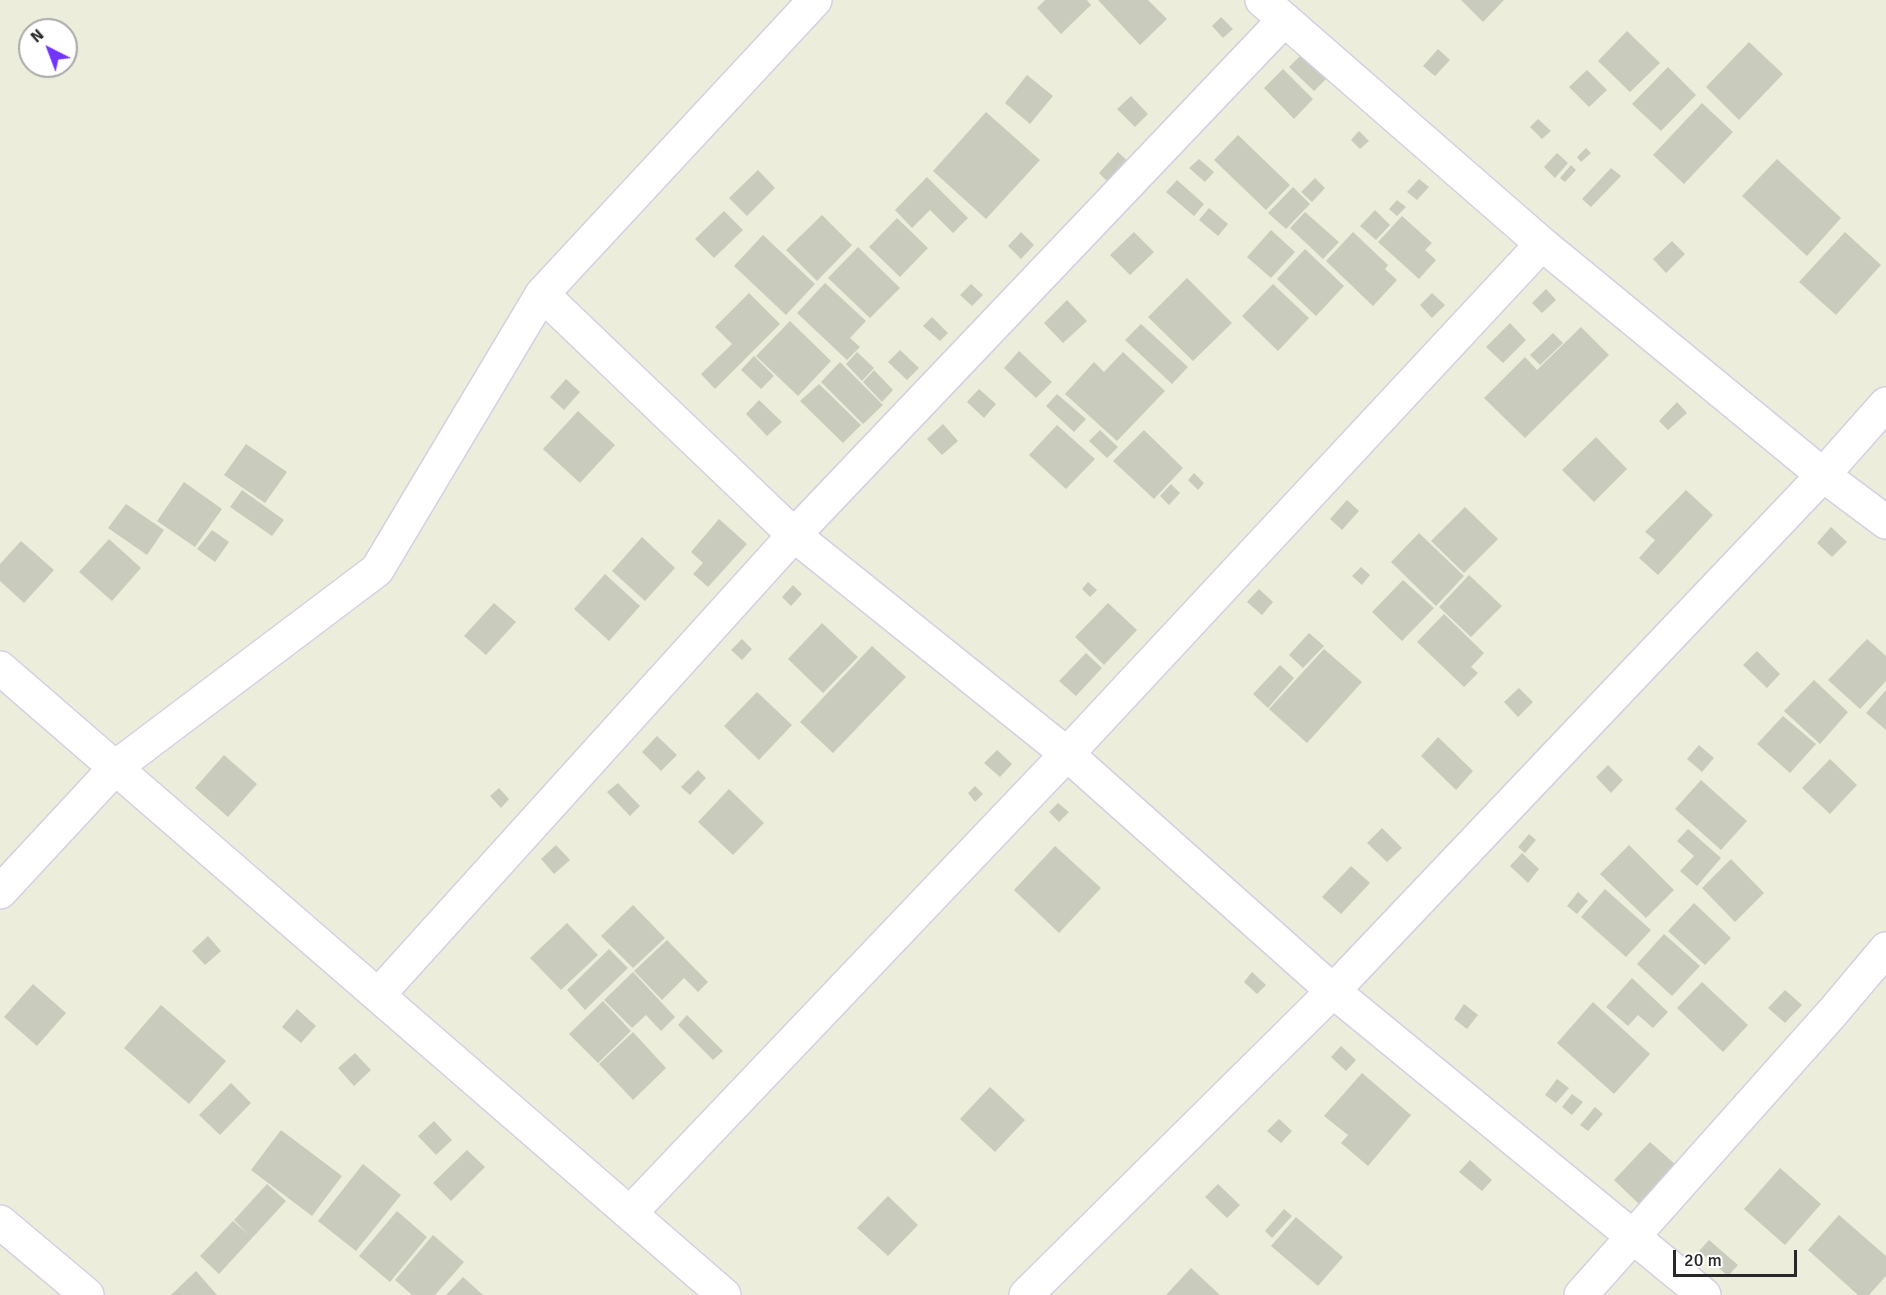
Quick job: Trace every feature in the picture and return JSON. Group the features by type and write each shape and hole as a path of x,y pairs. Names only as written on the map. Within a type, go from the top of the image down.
{"street":[{"path":"0,892 117,766 377,570 542,294 815,0"},
{"path":"379,994 1273,10 1542,244 1823,475 1886,522"},
{"path":"630,1213 1067,754 1542,244"},
{"path":"542,294 794,535 1067,754 1333,991 1704,1295"},
{"path":"1026,1295 1333,991 1823,475 1886,404"},
{"path":"0,668 117,766 724,1295"},
{"path":"1581,1295 1635,1237 1886,949"},
{"path":"0,1222 87,1295"}],"building":[{"path":"1045,0 1087,0 1091,5 1061,34 1037,8"},
{"path":"1098,0 1148,0 1167,19 1140,45"},
{"path":"1461,0 1504,0 1483,22"},
{"path":"1221,17 1233,29 1223,38 1212,26"},
{"path":"1627,31 1660,63 1630,92 1598,61"},
{"path":"1749,42 1783,74 1739,120 1706,87"},
{"path":"1438,49 1450,60 1435,76 1423,66"},
{"path":"1303,53 1328,77 1314,91 1289,67"},
{"path":"1668,67 1696,95 1661,131 1632,104"},
{"path":"1283,69 1313,99 1294,119 1264,88"},
{"path":"1587,70 1607,90 1589,107 1569,87"},
{"path":"1027,75 1053,96 1030,124 1005,103"},
{"path":"1131,96 1148,114 1135,127 1117,109"},
{"path":"1702,103 1733,132 1684,184 1653,155"},
{"path":"986,112 1040,160 986,219 933,171"},
{"path":"1538,119 1551,131 1542,139 1530,127"},
{"path":"1359,131 1369,141 1360,149 1351,140"},
{"path":"1238,135 1290,185 1266,210 1214,160"},
{"path":"1586,148 1591,153 1581,162 1577,157"},
{"path":"1118,152 1134,167 1115,189 1099,173"},
{"path":"1557,153 1568,163 1555,178 1544,167"},
{"path":"1199,159 1214,172 1205,182 1189,168"},
{"path":"1777,159 1841,218 1807,256 1742,196"},
{"path":"1571,165 1576,170 1565,182 1560,178"},
{"path":"1611,168 1621,176 1591,207 1582,199"},
{"path":"758,170 775,188 747,216 729,198"},
{"path":"927,177 968,218 953,233 930,210 912,228 895,210"},
{"path":"1315,178 1325,188 1312,202 1301,192"},
{"path":"1419,179 1429,187 1417,200 1407,192"},
{"path":"1177,180 1204,204 1194,216 1166,192"},
{"path":"1293,187 1310,204 1286,229 1268,213"},
{"path":"1397,200 1406,207 1397,216 1389,209"},
{"path":"1209,208 1228,224 1218,236 1199,220"},
{"path":"1375,210 1390,225 1376,240 1360,226"},
{"path":"724,211 743,230 714,258 695,239"},
{"path":"1305,212 1339,242 1323,259 1290,228"},
{"path":"822,215 852,245 817,281 786,250"},
{"path":"1402,216 1432,243 1425,250 1436,260 1419,279 1378,242"},
{"path":"897,218 928,248 900,277 869,247"},
{"path":"1271,230 1295,252 1271,278 1247,257"},
{"path":"1021,232 1034,245 1021,259 1008,246"},
{"path":"1134,232 1154,252 1130,275 1110,255"},
{"path":"1353,232 1388,265 1385,269 1397,280 1373,306 1326,261"},
{"path":"1845,232 1881,265 1836,315 1799,282"},
{"path":"763,235 815,284 786,315 734,266"},
{"path":"1672,241 1685,254 1666,273 1653,259"},
{"path":"858,247 900,288 870,318 828,278"},
{"path":"1305,249 1344,286 1316,316 1277,279"},
{"path":"1187,278 1232,323 1193,361 1148,317"},
{"path":"825,283 866,321 850,338 860,347 847,360 797,313"},
{"path":"971,284 983,295 972,306 960,295"},
{"path":"1273,284 1309,318 1278,351 1242,316"},
{"path":"1546,289 1556,300 1542,313 1532,303"},
{"path":"749,293 780,324 715,389 701,374 732,344 715,327"},
{"path":"1432,293 1445,305 1432,318 1420,305"},
{"path":"1067,300 1087,321 1063,343 1044,323"},
{"path":"932,317 948,333 940,341 923,326"},
{"path":"790,321 831,361 798,396 756,356"},
{"path":"1510,323 1526,340 1503,363 1486,347"},
{"path":"1141,324 1188,367 1172,384 1125,340"},
{"path":"1581,327 1609,355 1525,438 1484,398 1525,357 1537,370"},
{"path":"1553,333 1563,343 1540,365 1530,355"},
{"path":"900,350 919,368 907,380 888,362"},
{"path":"1019,351 1052,382 1036,398 1004,368"},
{"path":"857,352 874,368 862,381 846,364"},
{"path":"1123,352 1165,391 1117,441 1065,394 1094,362 1104,372"},
{"path":"754,356 774,376 761,389 741,370"},
{"path":"840,362 883,405 863,424 821,382"},
{"path":"874,370 893,390 882,402 863,382"},
{"path":"566,379 580,392 564,410 550,397"},
{"path":"819,384 861,425 843,443 800,401"},
{"path":"979,389 996,404 984,418 967,402"},
{"path":"1057,394 1086,419 1074,432 1046,406"},
{"path":"759,400 782,422 767,436 746,414"},
{"path":"1677,402 1687,413 1668,430 1659,421"},
{"path":"578,411 615,445 580,483 543,449"},
{"path":"943,424 958,441 942,455 927,439"},
{"path":"1057,425 1095,459 1066,489 1029,455"},
{"path":"1100,430 1118,447 1107,458 1089,441"},
{"path":"1144,430 1183,468 1154,499 1113,461"},
{"path":"1596,437 1627,469 1594,502 1562,470"},
{"path":"246,444 287,472 265,503 224,475"},
{"path":"1194,473 1204,483 1198,490 1188,480"},
{"path":"184,482 222,509 195,547 157,521"},
{"path":"1171,484 1180,493 1169,505 1160,496"},
{"path":"242,490 284,520 272,536 230,507"},
{"path":"1686,490 1713,515 1658,575 1639,558 1655,540 1645,532"},
{"path":"1347,500 1359,511 1342,530 1330,519"},
{"path":"126,504 164,530 147,555 108,528"},
{"path":"1465,507 1498,539 1464,573 1431,541"},
{"path":"719,519 747,544 708,587 693,574 703,563 691,552"},
{"path":"1831,527 1847,542 1832,557 1817,543"},
{"path":"212,530 229,542 215,562 197,549"},
{"path":"1419,533 1464,576 1436,606 1391,562"},
{"path":"642,537 675,568 645,601 612,571"},
{"path":"109,539 141,568 112,601 79,572"},
{"path":"21,541 54,570 24,603 0,581 0,564"},
{"path":"1361,567 1370,575 1362,585 1352,576"},
{"path":"605,574 640,606 609,641 574,609"},
{"path":"1469,575 1502,606 1471,637 1439,607"},
{"path":"1403,580 1434,608 1402,641 1372,612"},
{"path":"1088,582 1097,590 1090,597 1082,589"},
{"path":"793,585 802,594 791,606 782,597"},
{"path":"1259,589 1273,602 1262,615 1247,602"},
{"path":"494,603 516,622 486,655 464,636"},
{"path":"1108,603 1137,630 1104,665 1075,637"},
{"path":"1444,614 1484,653 1471,667 1478,673 1464,687 1417,642"},
{"path":"822,623 858,657 823,693 788,659"},
{"path":"1309,633 1324,646 1303,668 1289,655"},
{"path":"742,639 752,649 742,660 731,650"},
{"path":"1867,639 1886,656 1886,681 1860,709 1828,680"},
{"path":"872,646 906,677 833,753 800,722"},
{"path":"1324,649 1362,682 1307,743 1269,709"},
{"path":"1757,651 1780,674 1767,688 1743,665"},
{"path":"1086,653 1102,668 1076,696 1059,681"},
{"path":"1280,665 1294,678 1268,708 1253,694"},
{"path":"1814,680 1848,712 1820,744 1784,711"},
{"path":"1519,688 1533,702 1518,717 1504,702"},
{"path":"1886,690 1886,730 1866,713"},
{"path":"757,692 792,725 759,760 724,726"},
{"path":"1783,716 1816,744 1790,773 1757,744"},
{"path":"657,736 677,755 661,771 642,752"},
{"path":"1438,737 1473,771 1456,790 1421,756"},
{"path":"1699,745 1714,758 1702,772 1687,759"},
{"path":"997,750 1012,764 1000,777 984,763"},
{"path":"224,755 257,784 228,817 195,788"},
{"path":"1830,759 1857,785 1830,814 1802,788"},
{"path":"1608,765 1623,780 1611,793 1596,777"},
{"path":"698,770 706,778 690,795 681,787"},
{"path":"1701,780 1747,821 1721,850 1675,809"},
{"path":"618,783 640,806 630,816 607,792"},
{"path":"975,786 983,794 975,802 968,793"},
{"path":"499,788 509,799 501,808 490,796"},
{"path":"729,789 764,823 733,855 698,822"},
{"path":"1058,803 1069,812 1059,822 1049,812"},
{"path":"1382,828 1402,848 1387,862 1367,843"},
{"path":"1688,829 1721,858 1697,886 1680,871 1694,856 1677,841"},
{"path":"1529,834 1536,840 1525,853 1518,847"},
{"path":"556,845 570,860 554,874 541,859"},
{"path":"1629,845 1674,890 1646,918 1600,874"},
{"path":"1055,846 1101,888 1059,933 1014,890"},
{"path":"1522,853 1539,869 1528,883 1510,866"},
{"path":"1731,859 1764,893 1735,922 1702,888"},
{"path":"1351,866 1370,883 1341,914 1322,897"},
{"path":"1605,889 1651,930 1626,957 1581,917"},
{"path":"1578,892 1588,901 1577,914 1567,906"},
{"path":"1694,903 1731,938 1705,965 1668,931"},
{"path":"633,905 665,938 633,968 601,936"},
{"path":"567,923 598,955 561,990 530,958"},
{"path":"1664,934 1700,966 1672,996 1637,964"},
{"path":"208,936 221,951 205,965 192,951"},
{"path":"667,940 708,982 698,992 684,978 662,1000 634,971"},
{"path":"609,949 628,968 585,1010 567,990"},
{"path":"633,972 675,1017 661,1031 646,1015 632,1028 604,1000"},
{"path":"1252,972 1266,985 1257,994 1244,982"},
{"path":"1632,978 1668,1012 1653,1028 1638,1015 1628,1026 1606,1007"},
{"path":"1702,982 1748,1025 1723,1052 1677,1008"},
{"path":"33,984 66,1013 37,1046 4,1017"},
{"path":"1785,990 1802,1005 1785,1023 1768,1008"},
{"path":"603,1001 631,1031 598,1063 569,1034"},
{"path":"1593,1002 1650,1054 1614,1094 1557,1043"},
{"path":"1464,1004 1478,1015 1467,1029 1454,1019"},
{"path":"161,1005 226,1061 189,1104 124,1048"},
{"path":"297,1009 316,1026 301,1043 282,1027"},
{"path":"687,1015 723,1051 713,1060 678,1025"},
{"path":"633,1032 666,1068 633,1100 599,1064"},
{"path":"1341,1046 1356,1060 1346,1071 1331,1057"},
{"path":"355,1053 371,1070 354,1086 338,1068"},
{"path":"1362,1073 1411,1115 1368,1166 1341,1143 1348,1135 1324,1116"},
{"path":"1557,1079 1569,1088 1556,1103 1545,1095"},
{"path":"231,1083 251,1103 220,1135 199,1115"},
{"path":"990,1087 1025,1120 995,1152 960,1119"},
{"path":"1572,1094 1583,1102 1572,1115 1562,1107"},
{"path":"1595,1107 1603,1114 1588,1131 1580,1125"},
{"path":"1279,1119 1292,1131 1281,1143 1267,1131"},
{"path":"434,1121 452,1140 436,1155 418,1136"},
{"path":"281,1130 342,1176 312,1216 251,1170"},
{"path":"1650,1142 1676,1165 1639,1204 1614,1180"},
{"path":"467,1150 485,1167 451,1201 433,1183"},
{"path":"1470,1160 1492,1180 1482,1191 1459,1172"},
{"path":"363,1164 401,1195 356,1251 318,1221"},
{"path":"1780,1168 1821,1204 1785,1245 1744,1209"},
{"path":"267,1184 286,1201 219,1274 200,1256 233,1221 249,1235 234,1220"},
{"path":"1218,1184 1240,1205 1227,1218 1205,1197"},
{"path":"888,1196 918,1225 888,1256 857,1228"},
{"path":"1284,1209 1292,1216 1272,1238 1265,1231"},
{"path":"397,1211 427,1237 390,1282 359,1256"},
{"path":"1839,1215 1886,1256 1886,1276 1869,1295 1858,1295 1808,1250"},
{"path":"1296,1217 1343,1257 1318,1286 1271,1246"},
{"path":"433,1235 464,1262 435,1295 412,1295 395,1280"},
{"path":"1709,1240 1738,1265 1728,1276 1699,1251"},
{"path":"1191,1268 1220,1295 1166,1295"},
{"path":"196,1271 217,1295 171,1295"},
{"path":"463,1277 483,1295 446,1295"}]}
